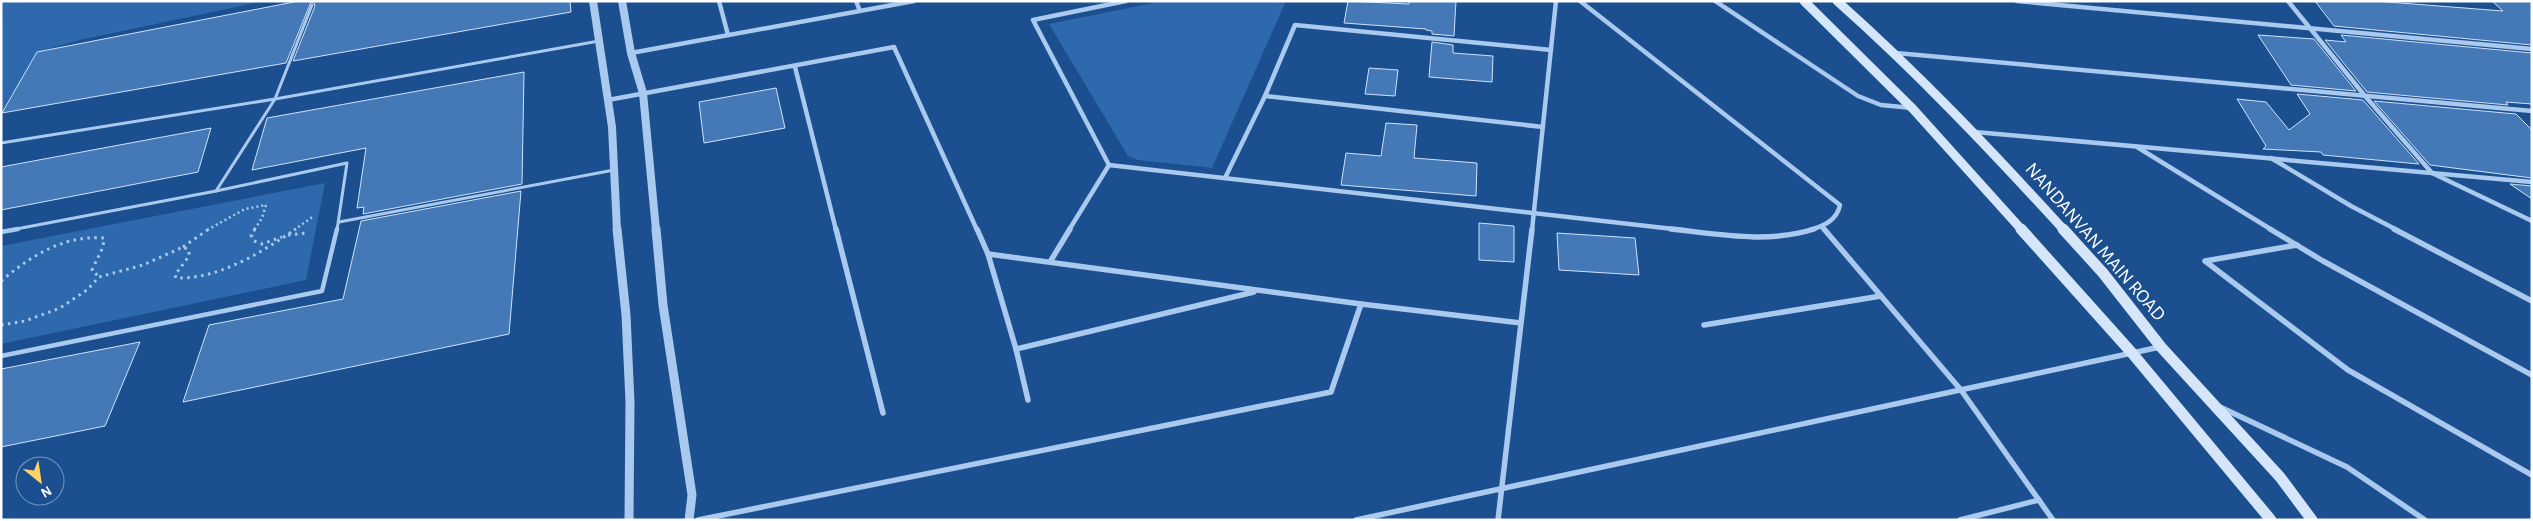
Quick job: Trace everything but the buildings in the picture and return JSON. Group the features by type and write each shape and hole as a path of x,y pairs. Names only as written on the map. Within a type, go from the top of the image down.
{"main road":[{"path":"1804,1 1913,108 2132,353 2271,520"},
{"name":"NANDANVAN MAIN ROAD","path":"1837,1 1896,53 1975,132 2103,273 2161,347 2280,477 2312,520"}],"street":[{"path":"593,1 612,128 629,392 629,520"},
{"path":"622,1 631,54 642,93 663,305 692,495 689,520"},
{"path":"719,1 728,35"},
{"path":"856,1 860,11"},
{"path":"631,54 914,1"},
{"path":"1109,165 1033,20 1126,1"},
{"path":"1498,520 1534,213 1556,1"},
{"path":"1109,165 1744,237 1797,233 1822,226 1838,214 1840,205 1822,188 1580,1"},
{"path":"1715,1 1858,96 1881,105 1913,108"},
{"path":"2017,1 2532,48"},
{"path":"2288,1 2312,28 2365,96 2432,173 2532,221"},
{"path":"1225,178 1265,96 1295,26 1551,50"},
{"path":"608,100 894,47 988,254 1016,349 1028,400"},
{"path":"1896,53 2532,111"},
{"path":"794,67 883,413"},
{"path":"1265,96 1543,127"},
{"path":"1975,132 2532,182"},
{"path":"2135,146 2297,245 2532,375"},
{"path":"2270,157 2351,206 2532,301"},
{"path":"1050,262 1109,165"},
{"path":"1822,226 1961,390 2053,520"},
{"path":"2297,245 2205,261 2348,370 2532,475"},
{"path":"988,254 1259,291 1521,323"},
{"path":"1016,349 1259,291"},
{"path":"1704,325 1881,296"},
{"path":"698,520 1331,392 1361,304"},
{"path":"1356,520 1502,487 2161,347"},
{"path":"2213,404 2346,467 2425,520"},
{"path":"1960,520 2039,500"}],"lane":[{"path":"216,191 275,98 312,5"},
{"path":"1,143 275,98 598,41"},
{"path":"1,232 347,164 339,222 322,291 1,356"},
{"path":"339,222 614,170"}],"path":[{"path":"1,325 25,321 60,308 87,290 99,277 143,265 171,251 184,248 240,210 257,205 266,205 266,211 251,235 254,241 262,244 288,235 308,233"},
{"path":"184,248 189,250 189,256 175,275 176,278 183,279 210,273 242,261 288,235 314,216"},
{"path":"1,281 33,257 70,241 91,236 104,238 103,247 92,270 99,277"}],"shaded area":[{"path":"1,1 264,1 80,40 37,52 1,114"},
{"path":"1163,1 1286,1 1212,168 1138,160 1128,156 1049,24"},
{"path":"325,183 306,280 1,344 1,246"}]}
